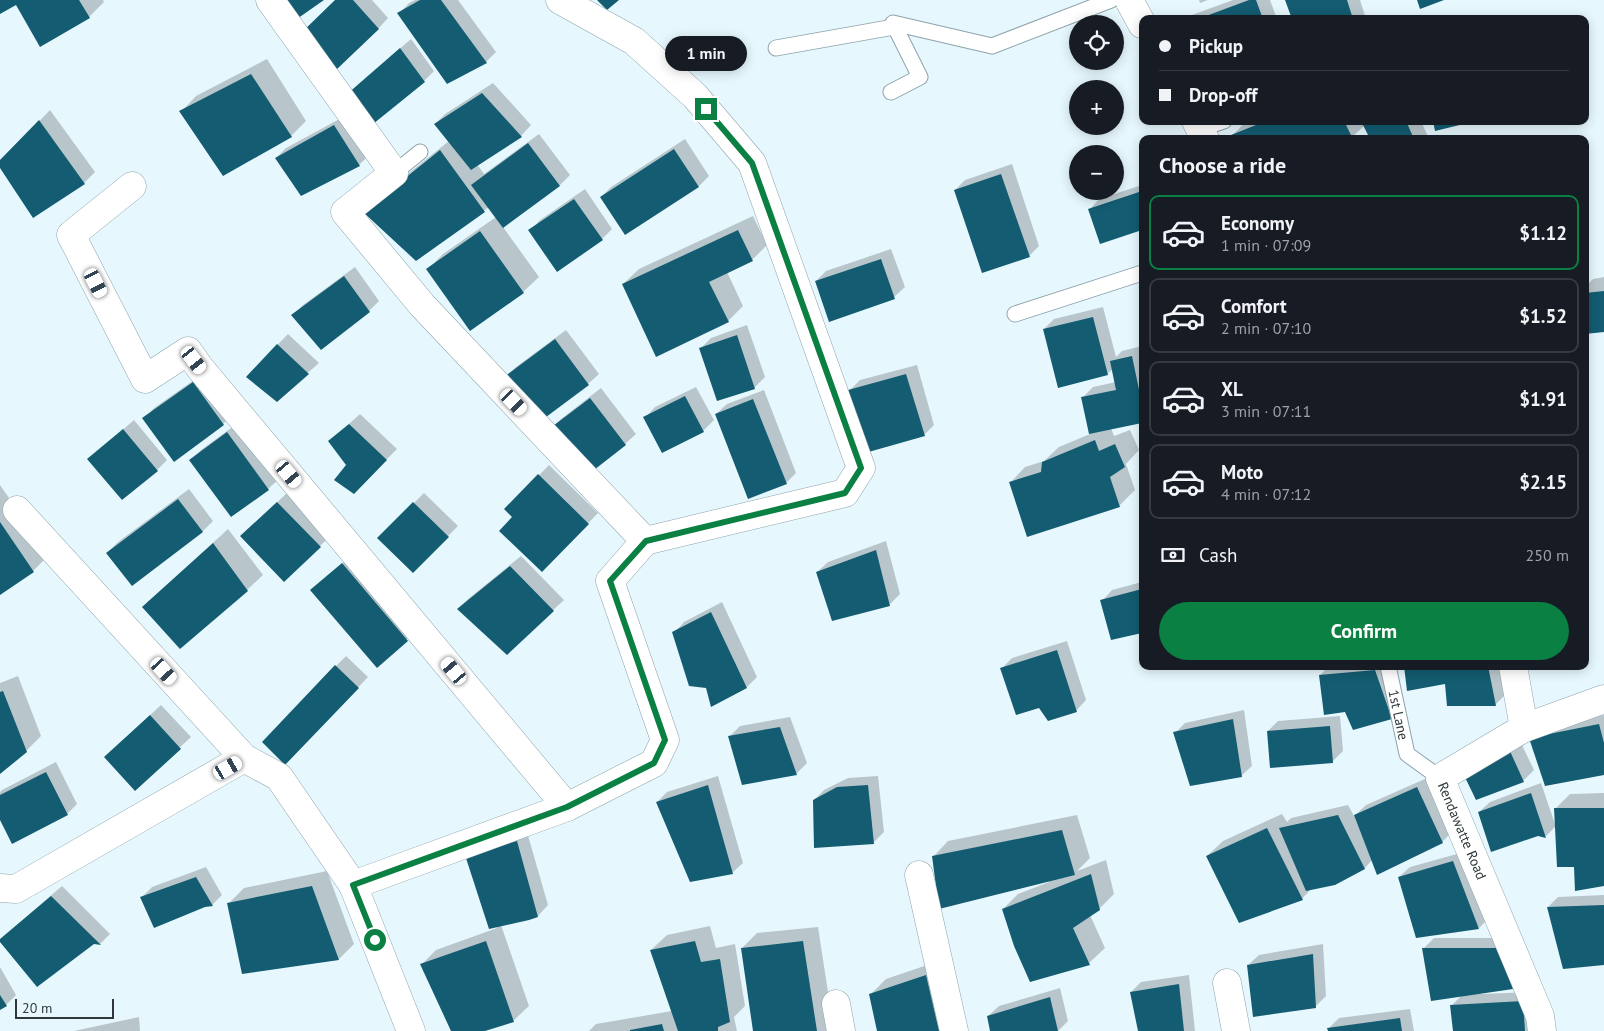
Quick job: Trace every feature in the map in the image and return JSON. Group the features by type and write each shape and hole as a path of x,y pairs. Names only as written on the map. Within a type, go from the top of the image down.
{"street":[{"path":"270,0 394,173 345,212 422,305 646,541"},
{"path":"353,885 567,807 654,763 665,740 610,581 646,541 845,493 861,468 752,163 695,96 634,41 560,0"},
{"path":"1129,0 1139,18"},
{"path":"132,186 71,235 145,379 188,351 567,807"},
{"path":"17,510 244,758 279,777 353,885 411,1031"},
{"path":"1514,670 1524,728"},
{"name":"Rendawatte Road","path":"1542,1031 1540,1016 1440,778 1524,728 1604,699"},
{"path":"0,888 16,889 244,758"},
{"path":"919,875 954,1031"},
{"path":"1227,983 1236,1031"},
{"path":"836,1004 841,1031"}],"lane":[{"path":"891,92 920,77 893,23 992,46 1111,0"},
{"path":"776,48 894,27"},
{"path":"394,173 420,152"},
{"path":"1015,314 1139,274"},
{"name":"1st Lane","path":"1389,670 1407,754 1440,778"}],"building":[{"path":"0,0 79,0 90,18 40,47 16,5 0,14"},
{"path":"279,0 324,0 294,21"},
{"path":"335,0 353,0 379,29 336,70 298,36"},
{"path":"420,0 441,0 487,63 447,84 397,13"},
{"path":"597,0 619,0 607,10"},
{"path":"1249,0 1256,0 1262,15 1209,15"},
{"path":"1285,0 1347,0 1352,15 1291,15"},
{"path":"1417,0 1444,0 1420,9"},
{"path":"400,48 425,82 373,124 346,95"},
{"path":"251,74 292,137 223,176 179,111"},
{"path":"482,93 522,137 471,170 434,124"},
{"path":"39,120 85,184 33,218 0,168 0,160"},
{"path":"334,125 360,166 301,196 275,158"},
{"path":"1256,125 1346,125 1351,135 1231,135"},
{"path":"1363,125 1408,125 1412,135 1368,135"},
{"path":"1434,125 1460,125 1435,131"},
{"path":"528,143 560,186 503,228 471,185"},
{"path":"674,149 699,187 625,235 600,197"},
{"path":"440,150 485,212 416,261 363,212"},
{"path":"1001,174 1030,257 982,273 954,190"},
{"path":"1139,192 1139,231 1100,244 1088,209 1115,200 1124,200 1124,197"},
{"path":"574,199 603,240 557,272 528,230"},
{"path":"738,230 753,261 709,282 729,322 656,357 622,284"},
{"path":"480,231 524,293 470,331 426,269"},
{"path":"881,259 895,299 829,322 815,281"},
{"path":"344,276 370,312 321,350 291,315"},
{"path":"1604,291 1604,332 1589,334 1589,293"},
{"path":"1093,317 1108,375 1058,388 1043,329"},
{"path":"737,335 755,389 717,401 699,348"},
{"path":"555,339 589,385 538,423 504,377"},
{"path":"277,344 309,374 277,402 246,377"},
{"path":"1132,356 1139,390 1139,424 1089,434 1081,397 1116,390 1110,361"},
{"path":"906,374 925,436 865,453 848,390"},
{"path":"193,382 224,425 174,462 142,418"},
{"path":"685,396 704,432 662,453 643,417"},
{"path":"590,398 626,445 585,477 549,429"},
{"path":"753,399 787,484 748,499 715,414"},
{"path":"349,424 387,460 354,494 334,480 346,465 328,441"},
{"path":"123,429 158,471 122,500 87,459"},
{"path":"227,432 269,490 231,517 189,460"},
{"path":"1095,440 1099,451 1115,444 1125,467 1110,477 1120,507 1027,537 1009,482 1041,472 1042,462"},
{"path":"538,474 589,524 542,572 499,531 512,517 504,509"},
{"path":"178,499 203,532 132,586 106,553"},
{"path":"277,502 321,547 284,582 240,536"},
{"path":"413,502 449,537 413,573 377,538"},
{"path":"0,522 34,572 0,595"},
{"path":"213,543 248,591 180,649 142,607"},
{"path":"876,550 890,606 832,621 816,572"},
{"path":"342,563 408,641 377,668 310,590"},
{"path":"510,566 554,611 507,655 457,609"},
{"path":"1139,590 1139,634 1111,640 1100,600"},
{"path":"711,612 747,688 711,707 706,688 689,686 672,632"},
{"path":"1057,650 1077,712 1048,721 1039,708 1016,715 1000,668"},
{"path":"335,665 359,688 285,765 262,742"},
{"path":"1375,670 1392,719 1353,730 1345,712 1324,715 1319,675"},
{"path":"1404,670 1489,670 1496,706 1447,706 1445,684 1407,691"},
{"path":"3,691 27,752 0,774 0,692"},
{"path":"150,715 181,749 135,791 104,757"},
{"path":"1233,719 1242,777 1190,786 1173,732"},
{"path":"1599,724 1604,743 1604,775 1545,786 1529,738"},
{"path":"1330,726 1333,763 1270,768 1267,731"},
{"path":"780,727 797,775 742,785 728,736"},
{"path":"1509,749 1524,782 1476,800 1462,771"},
{"path":"46,772 68,815 12,844 0,820 0,795"},
{"path":"708,785 733,874 690,882 656,802"},
{"path":"868,785 874,844 814,848 813,800 837,787"},
{"path":"1417,787 1443,843 1377,875 1354,815"},
{"path":"1531,793 1546,838 1538,836 1491,852 1478,812"},
{"path":"1554,808 1604,808 1604,886 1575,891 1574,867 1557,867"},
{"path":"1338,815 1365,869 1335,885 1306,891 1279,828"},
{"path":"1267,828 1303,900 1239,923 1206,856"},
{"path":"1062,830 1075,875 939,909 932,856"},
{"path":"517,841 538,917 489,929 465,855"},
{"path":"1453,861 1479,929 1416,938 1398,877"},
{"path":"1091,874 1100,910 1073,928 1090,965 1030,982 1014,946 1002,909"},
{"path":"196,877 213,906 205,907 154,928 140,897"},
{"path":"312,886 339,960 242,974 227,903"},
{"path":"51,896 101,945 94,944 37,987 0,942 0,939"},
{"path":"1604,905 1604,965 1563,969 1547,907"},
{"path":"486,941 514,1022 485,1031 451,1031 420,964"},
{"path":"695,941 701,962 720,959 730,1022 718,1027 718,1031 678,1031 650,950"},
{"path":"803,941 817,1031 753,1031 741,948"},
{"path":"1422,948 1504,948 1513,989 1431,1001"},
{"path":"1313,954 1316,1008 1253,1017 1247,965"},
{"path":"926,975 939,1031 877,1031 869,994"},
{"path":"1179,984 1184,1031 1138,1031 1130,992"},
{"path":"0,995 7,1006 0,1010"},
{"path":"1050,997 1058,1031 990,1031 987,1016"},
{"path":"1523,1001 1525,1031 1453,1031 1450,1005"},
{"path":"1400,1018 1402,1031 1328,1031 1327,1028"},
{"path":"662,1024 664,1031 630,1031 630,1030"}],"route":[{"path":"375,940 353,885 567,807 654,763 665,740 610,581 646,541 845,493 861,468 752,163 706,109"}]}
